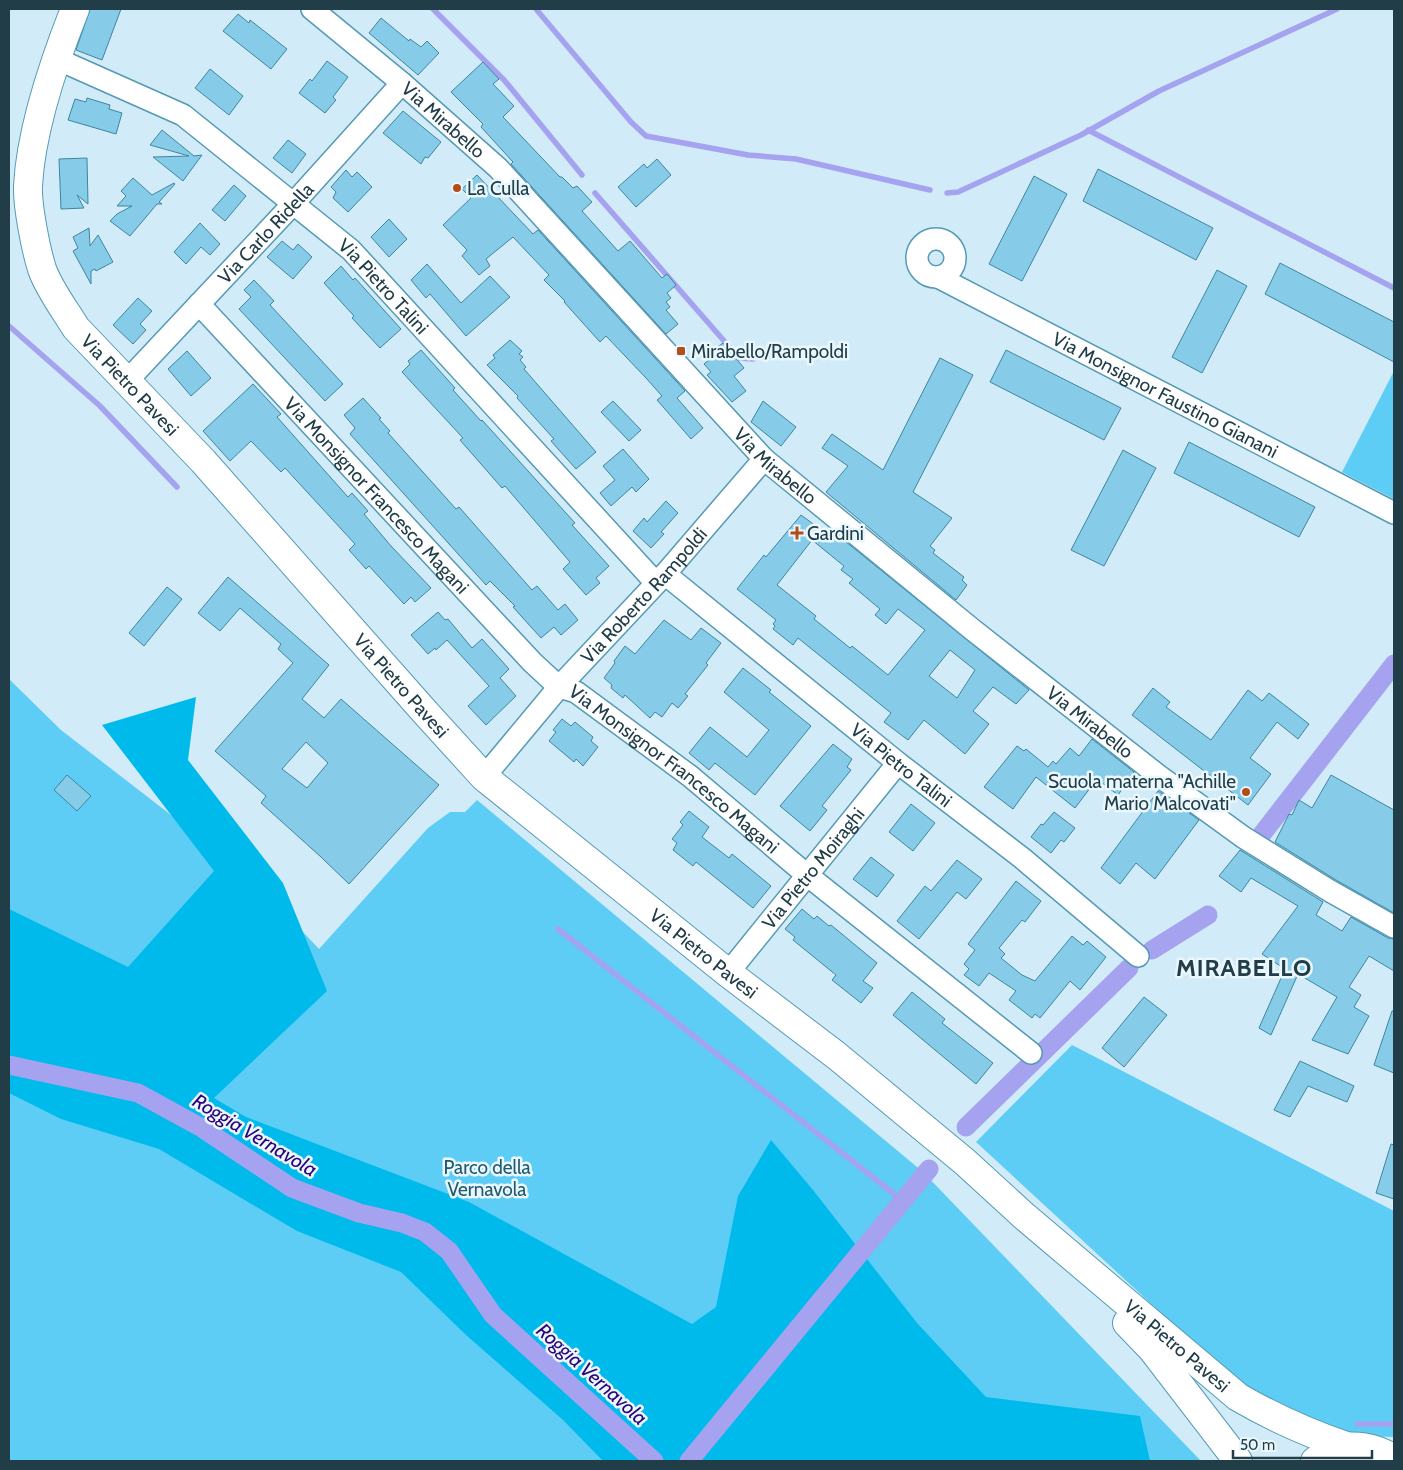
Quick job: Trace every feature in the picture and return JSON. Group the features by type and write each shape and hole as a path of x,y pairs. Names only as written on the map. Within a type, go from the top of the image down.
{"street":[{"name":"Via Pietro Pavesi","path":"75,9 35,130 28,187 34,233 42,269 76,328 203,461 484,777 728,972 837,1056 965,1162 1024,1216 1238,1397 1298,1428 1349,1447"},
{"name":"Via Mirabello","path":"312,9 402,83 498,168 764,458 973,630 1159,776 1243,838 1394,927"},
{"name":"Via Pietro Talini","path":"57,59 183,116 350,250 660,579 1022,858 1138,956"},
{"name":"Via Carlo Ridella","path":"126,382 293,204 402,83"},
{"name":"Via Monsignor Faustino Gianani","path":"938,277 1394,513"},
{"name":"Via Monsignor Francesco Magani","path":"199,304 532,662 559,687 576,692 690,776 807,876 1031,1053"},
{"name":"Via Roberto Rampoldi","path":"484,777 559,687 660,579 764,458"},
{"name":"Via Pietro Moiraghi","path":"728,972 898,762"},
{"name":"Via Pietro Pavesi","path":"1024,1216 1152,1349 1238,1461"},
{"path":"1315,1461 1330,1451 1349,1447 1367,1448 1393,1457"}],"green space":[{"path":"1394,371 1394,499 1342,472"},
{"name":"Parco della Vernavola","path":"9,679 61,730 250,876 319,949 428,828 450,812 465,812 477,800 923,1172 1201,1461 9,1461"},
{"path":"1072,1045 1394,1211 1394,1437 1353,1436 1263,1401 1160,1312 976,1142"}],"shaded area":[{"path":"196,697 188,760 283,883 327,991 214,1098 246,1117 469,1202 692,1324 716,1307 738,1196 771,1140 813,1190 917,1323 986,1397 1140,1416 1150,1461 603,1461 563,1420 466,1335 401,1272 297,1231 159,1149 61,1119 9,1093 9,909 128,967 214,871 102,725"}],"building":[{"path":"90,9 121,9 102,60 76,50"},
{"path":"238,14 249,23 250,20 287,49 271,69 223,31"},
{"path":"381,18 409,41 410,39 421,47 427,41 439,53 418,75 369,33"},
{"path":"327,61 348,77 333,97 336,100 325,113 299,93 310,79 312,81"},
{"path":"483,62 499,79 493,84 514,106 503,117 560,177 573,188 577,186 592,202 582,211 618,251 630,241 662,278 667,274 676,285 667,293 671,298 666,302 670,307 666,310 678,324 666,334 511,164 513,162 481,127 483,124 451,92"},
{"path":"210,69 243,96 229,115 195,88"},
{"path":"87,98 110,105 109,109 122,113 116,134 68,120 75,99 86,102"},
{"path":"403,111 441,142 428,158 425,157 421,164 383,133"},
{"path":"162,130 194,156 202,155 183,181 153,157 189,156 150,145"},
{"path":"288,140 306,154 292,173 273,158"},
{"path":"87,158 88,204 77,195 84,208 61,209 59,159"},
{"path":"657,159 671,175 636,207 618,187 644,164 647,168"},
{"path":"1098,169 1213,228 1196,260 1083,201"},
{"path":"346,170 352,177 357,172 372,187 348,212 333,198 336,192 331,187"},
{"path":"477,175 533,234 538,230 685,391 677,398 703,428 691,439 657,400 662,396 606,336 600,342 565,301 544,280 549,275 513,237 486,259 490,266 479,275 462,256 467,250 443,225 471,198 462,189"},
{"path":"1034,176 1067,194 1022,281 989,264"},
{"path":"133,178 152,195 175,184 159,202 162,204 157,204 130,236 110,221 117,214 132,206 117,206 126,196 121,191"},
{"path":"234,185 246,196 225,221 212,210"},
{"path":"389,219 407,239 389,257 371,237"},
{"path":"200,223 220,244 210,255 201,247 186,264 174,252"},
{"path":"89,228 90,246 98,235 113,262 96,271 95,269 91,271 91,284 73,251 78,248 73,237"},
{"path":"282,241 293,250 298,244 312,257 293,279 267,257"},
{"path":"1280,263 1394,322 1394,362 1265,294"},
{"path":"427,264 461,303 490,276 510,297 466,336 430,294 426,298 411,280"},
{"path":"341,266 353,280 355,278 401,329 380,348 352,318 354,316 324,283"},
{"path":"1217,270 1247,286 1202,373 1172,357"},
{"path":"254,280 274,301 270,305 343,384 325,401 239,309 251,297 244,290"},
{"path":"138,298 152,311 140,324 146,330 133,344 113,325"},
{"path":"510,340 522,351 519,354 523,357 520,360 526,367 524,369 596,452 576,469 551,441 554,439 517,398 518,396 487,365 495,358 493,355"},
{"path":"723,343 744,368 734,376 746,391 732,402 707,375 711,372 704,364 709,360 705,356"},
{"path":"421,350 455,388 453,390 575,523 572,525 609,566 596,578 600,583 586,595 563,569 570,562 505,486 502,488 460,440 463,438 402,372 410,364 408,361"},
{"path":"1006,350 1121,408 1104,440 990,382"},
{"path":"187,351 211,378 191,396 168,369"},
{"path":"940,358 973,375 913,492 952,518 930,546 935,550 933,553 964,577 962,580 967,585 956,600 826,492 848,466 822,448 832,434 883,470"},
{"path":"253,384 281,414 277,417 348,497 352,493 368,511 364,514 431,588 415,602 411,597 404,604 369,566 366,569 349,550 355,544 285,468 281,472 251,441 230,461 203,431"},
{"path":"363,398 381,418 379,419 390,431 388,433 456,509 459,507 532,590 537,586 558,610 565,604 578,620 561,635 554,627 541,638 513,607 515,606 490,581 486,585 350,434 355,428 344,415"},
{"path":"613,401 641,430 629,441 601,412"},
{"path":"763,401 796,427 781,446 751,422"},
{"path":"1189,442 1315,507 1299,537 1174,473"},
{"path":"623,449 649,479 636,492 632,487 611,506 600,493 615,480 603,466"},
{"path":"1123,450 1156,468 1104,566 1071,550"},
{"path":"666,501 678,513 661,532 664,534 651,548 633,531 644,518 647,522"},
{"path":"801,515 831,537 835,533 1029,690 1016,704 993,687 973,711 989,724 965,754 924,720 908,740 884,722 891,713 798,638 793,645 773,629 775,626 773,624 776,620 737,589 764,555 766,557","holes":["812,540 844,566 841,570 853,579 849,583 880,609 875,615 886,624 898,609 925,630 888,675 814,619 816,616 777,585","950,650 975,670 957,698 929,676"]},
{"path":"228,577 329,665 302,699 324,718 341,699 439,785 349,884 261,803 266,796 215,751 293,663 278,649 281,644 240,608 220,631 198,613","holes":["306,742 328,763 307,788 282,769"]},
{"path":"167,587 182,599 144,646 129,633"},
{"path":"438,612 445,620 448,619 472,648 482,639 509,669 500,678 516,696 486,725 468,706 489,686 447,640 436,650 435,648 428,654 411,635"},
{"path":"664,620 691,640 701,628 721,643 706,663 708,665 685,694 688,696 678,708 672,703 662,717 655,712 650,718 625,695 623,698 611,688 612,685 604,678 625,646 635,654"},
{"path":"743,668 811,726 755,795 715,763 709,770 689,753 710,727 747,757 769,730 724,692"},
{"path":"1153,688 1170,702 1166,707 1211,740 1248,690 1262,701 1269,693 1309,724 1298,739 1277,722 1250,758 1271,774 1248,805 1132,715"},
{"path":"562,719 571,726 575,722 593,737 591,741 598,747 583,766 576,759 574,762 549,741 556,732 553,730"},
{"path":"1092,739 1134,772 1118,795 1097,779 1075,808 1036,777 1013,809 984,787 1017,746 1024,751 1026,749 1048,767 1053,761 1056,764 1070,748 1079,756"},
{"path":"833,744 852,759 847,767 851,770 822,806 827,810 810,831 780,806"},
{"path":"67,775 91,796 77,811 54,790"},
{"path":"1331,775 1394,810 1394,913 1275,842 1289,814 1292,815 1299,800 1312,808"},
{"path":"1158,791 1199,820 1155,879 1136,863 1120,884 1101,868"},
{"path":"911,804 935,823 913,851 889,832"},
{"path":"689,811 709,827 702,837 729,858 732,854 771,886 753,908 696,862 693,866 673,850 677,843 672,839 683,825 680,822"},
{"path":"1054,812 1075,828 1064,842 1061,840 1051,853 1031,837"},
{"path":"1240,850 1323,902 1316,915 1342,931 1351,917 1388,938 1394,939 1394,971 1369,956 1349,987 1361,995 1354,1007 1369,1016 1348,1054 1312,1040 1337,997 1298,974 1271,1035 1259,1028 1285,969 1262,954 1298,906 1251,878 1241,892 1219,876"},
{"path":"871,857 894,875 877,897 853,879"},
{"path":"957,860 982,879 966,899 957,892 919,939 897,921 925,886 931,891"},
{"path":"1016,881 1041,901 1025,922 1022,920 999,948 1005,954 1001,958 1022,975 1035,981 1072,936 1083,945 1087,941 1106,957 1080,990 1070,981 1040,1018 1035,1014 1032,1018 1009,1000 1016,991 989,973 979,986 964,975 969,969 964,964 975,950 968,944"},
{"path":"802,909 814,919 817,916 829,926 831,925 877,963 863,981 873,988 861,1003 832,980 836,975 793,940 795,937 785,929"},
{"path":"912,992 945,1019 942,1023 993,1063 976,1084 893,1015"},
{"path":"1144,997 1167,1015 1124,1067 1102,1048"},
{"path":"1392,1011 1394,1011 1394,1073 1374,1065"},
{"path":"1300,1061 1354,1086 1347,1102 1308,1086 1290,1117 1274,1110"},
{"path":"1391,1144 1394,1145 1394,1199 1376,1193"}],"waterway":[{"path":"433,9 505,81 582,175"},
{"path":"536,9 631,122 646,136 748,155 796,159 930,190"},
{"path":"947,193 958,192 1081,135 1159,91 1337,9"},
{"path":"1088,130 1394,288"},
{"path":"595,193 739,358 753,359"},
{"path":"9,326 100,406 177,487"},
{"path":"1259,838 1394,664"},
{"path":"1152,950 1208,915"},
{"path":"558,929 903,1201"},
{"path":"966,1127 1129,968"},
{"name":"Roggia Vernavola","path":"9,1065 138,1093 202,1128 292,1188 359,1213 402,1223 425,1232 449,1251 493,1315 654,1461"},
{"path":"689,1461 929,1169"},
{"path":"1357,1424 1394,1424"}],"place":[{"name":"La Culla","path":"457,188"},
{"name":"Mirabello/Rampoldi","path":"681,351"},
{"name":"Gardini","path":"797,533"},
{"name":"Scuola materna \"Achille Mario Malcovati\"","path":"1246,792"}],"district":[{"name":"MIRABELLO","path":"1244,967"}]}
